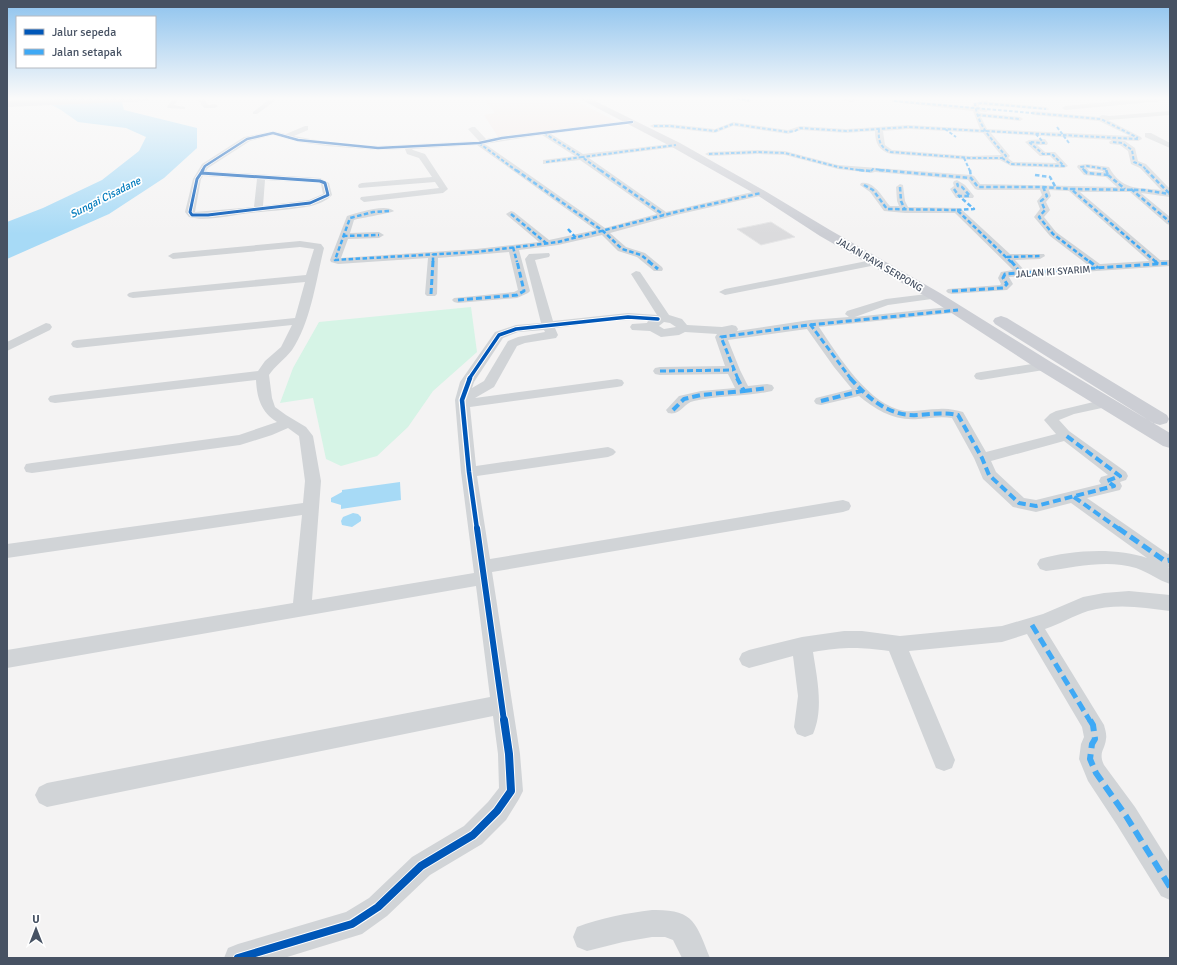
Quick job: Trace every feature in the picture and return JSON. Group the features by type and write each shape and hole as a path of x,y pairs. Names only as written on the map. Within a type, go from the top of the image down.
{"main road":[{"name":"JALAN RAYA SERPONG","path":"672,143 761,193 825,233 955,308 1045,366 1170,442"},
{"name":"JALAN RAYA SERPONG","path":"687,143 972,303"},
{"path":"992,315 1170,426"},
{"path":"991,331 1012,327"}],"street":[{"path":"201,173 320,181 324,183 328,195 314,202 208,216 192,215 190,212 197,179 205,166 241,143"},
{"path":"321,143 364,148 462,143"},
{"path":"482,143 541,188 565,203 602,231 622,249 641,255 658,269"},
{"path":"560,143 664,215"},
{"path":"880,143 887,151 964,158 1002,158 1011,164 1064,166 1052,154 1043,154 1030,143"},
{"path":"995,143 1006,156 1002,158"},
{"path":"1122,143 1132,150 1134,162 1144,166 1167,193 1170,199"},
{"path":"546,162 676,145"},
{"path":"364,200 440,191 444,189 444,186 436,179 422,156 410,152 407,146"},
{"path":"709,154 758,152 785,153 828,165 872,172 873,169 971,178"},
{"path":"964,158 970,170 971,178 978,187 1128,189 1167,193"},
{"path":"1035,175 1050,177 1056,188"},
{"path":"1108,175 1170,222"},
{"path":"258,210 261,177"},
{"path":"362,186 436,179"},
{"path":"864,185 873,190 887,209 974,209 957,189"},
{"path":"900,187 901,201 905,210"},
{"path":"1043,187 1047,196 1041,202 1045,210 1039,217 1053,234 1098,268"},
{"path":"1071,189 1158,264"},
{"path":"550,330 530,259 533,256 546,249 576,238 664,215 761,193"},
{"path":"956,210 1007,257 1021,273"},
{"path":"389,211 373,212 350,218 336,261 513,247 546,249"},
{"path":"511,214 546,249"},
{"path":"568,229 576,238"},
{"path":"343,236 379,235"},
{"path":"173,256 308,244 319,248 300,321 286,350 270,364 262,375 264,397 267,407 288,423 302,429 306,436 313,481 302,609"},
{"path":"458,300 517,295 524,291 513,247"},
{"path":"431,294 433,254"},
{"path":"1007,257 1040,256"},
{"path":"725,292 877,262"},
{"name":"JALAN KI SYARIM","path":"952,291 1003,288 1007,284 1003,278 1004,274 1170,263"},
{"path":"636,274 658,322"},
{"path":"133,295 312,278"},
{"path":"851,314 886,302 935,296"},
{"path":"238,958 352,924 378,907 421,866 473,834 498,811 510,791 509,754 469,472 462,402 468,382 499,335 516,329 550,330 620,328 658,322 677,321 681,324 682,328 722,331 770,322 851,314 901,313 955,308"},
{"path":"744,391 733,370 720,337 765,329 880,319 955,308"},
{"path":"77,344 300,321"},
{"path":"810,324 860,391 875,403 902,415 917,416 951,413 958,415 982,458 989,475 1019,503 1036,506 1114,486 1107,481 1120,476 1064,434 1051,420 1066,413 1106,403"},
{"path":"7,347 46,327"},
{"path":"462,402 488,384 512,344 550,330"},
{"path":"981,376 1045,366"},
{"path":"660,371 733,370"},
{"path":"55,399 262,375"},
{"path":"462,402 617,383"},
{"path":"673,410 684,399 701,395 767,388"},
{"path":"821,401 860,391"},
{"path":"32,468 240,440 267,432 288,423"},
{"path":"982,458 1053,440 1064,434"},
{"path":"469,472 608,452"},
{"path":"1074,497 1165,561 1170,560"},
{"path":"7,658 302,609 484,573 843,506"},
{"path":"7,552 310,508"},
{"path":"1046,564 1103,557 1124,558 1156,568 1170,578"},
{"path":"749,659 802,645 853,638 896,644 1002,634 1048,620 1083,605 1104,600 1129,598 1170,603"},
{"path":"1032,625 1093,725 1095,739 1092,744 1090,759 1096,772 1126,816 1170,887"},
{"path":"896,644 944,760"},
{"path":"802,645 809,711 805,727"},
{"path":"47,795 502,704"},
{"path":"587,936 645,924 672,924 682,930 696,958"}],"green space":[{"path":"471,307 477,352 433,391 408,427 377,456 341,466 326,459 313,398 280,403 293,368 319,322"}],"water":[{"name":"Sungai Cisadane","path":"143,143 197,143 197,148 164,178 109,214 7,259 7,222 43,208 102,180 139,151"},
{"path":"400,482 401,500 341,509 341,505 331,502 331,498 342,492 342,490"},
{"path":"353,513 358,514 361,517 361,521 352,527 342,525 341,521 343,517"}],"building":[{"path":"771,222 795,237 761,245 737,229"}],"marked path":[{"path":"479,143 603,231 622,249 641,255 658,269"},
{"path":"560,143 582,157 676,145"},
{"path":"880,143 884,149 891,152 970,158 1002,158 1006,156 995,143"},
{"path":"1002,158 1011,164 1064,166 1052,154 1043,154 1030,143"},
{"path":"1122,143 1132,150 1134,162 1143,166 1170,194"},
{"path":"709,154 758,152 785,153 838,167 871,171 873,169 971,178 978,187 1043,187 1071,189"},
{"path":"546,162 582,157 664,215"},
{"path":"964,158 970,170 971,178"},
{"path":"1108,175 1106,169 1087,166 1081,167 1087,173 1108,175 1125,189"},
{"path":"1035,175 1050,177 1056,188"},
{"path":"954,189 959,196 970,196 962,187 958,186 957,183"},
{"path":"864,185 873,190 887,209 957,210 1007,257 1021,273"},
{"path":"900,187 901,201 905,210"},
{"path":"1043,187 1047,196 1041,201 1045,210 1039,217 1053,234 1098,268"},
{"path":"1158,264 1071,189 1143,190 1170,194"},
{"path":"1131,189 1170,222"},
{"path":"389,211 373,212 350,218 335,260 476,252 558,242 651,218 761,193"},
{"path":"957,210 974,209 959,196"},
{"path":"511,214 546,243"},
{"path":"568,229 576,238"},
{"path":"343,236 379,235"},
{"path":"458,300 517,295 524,291 513,247"},
{"path":"431,294 433,254"},
{"path":"1007,257 1040,256"},
{"path":"952,291 1003,288 1007,284 1003,278 1005,274 1170,263"},
{"path":"673,410 684,399 701,395 744,391 733,370 721,337 809,325 958,310"},
{"path":"810,324 850,379 862,392 889,411 904,415 938,413 952,413 958,415 982,458 989,475 1019,503 1036,506 1114,486 1107,481 1120,476 1064,434"},
{"path":"660,371 733,370"},
{"path":"744,391 767,388"},
{"path":"821,401 861,391"},
{"path":"1074,497 1165,561 1170,560"},
{"path":"1032,625 1093,725 1095,739 1092,744 1090,759 1096,773 1126,816 1170,887"}],"cycle path":[{"path":"201,173 320,181 325,183 328,195 310,203 208,215 192,215 190,212 197,179 205,166 241,143"},
{"path":"320,143 378,148 478,143"},
{"path":"238,958 352,924 378,907 421,866 473,835 497,811 511,791 509,754 469,472 462,400 467,382 499,335 516,329 628,317 658,319"}]}
